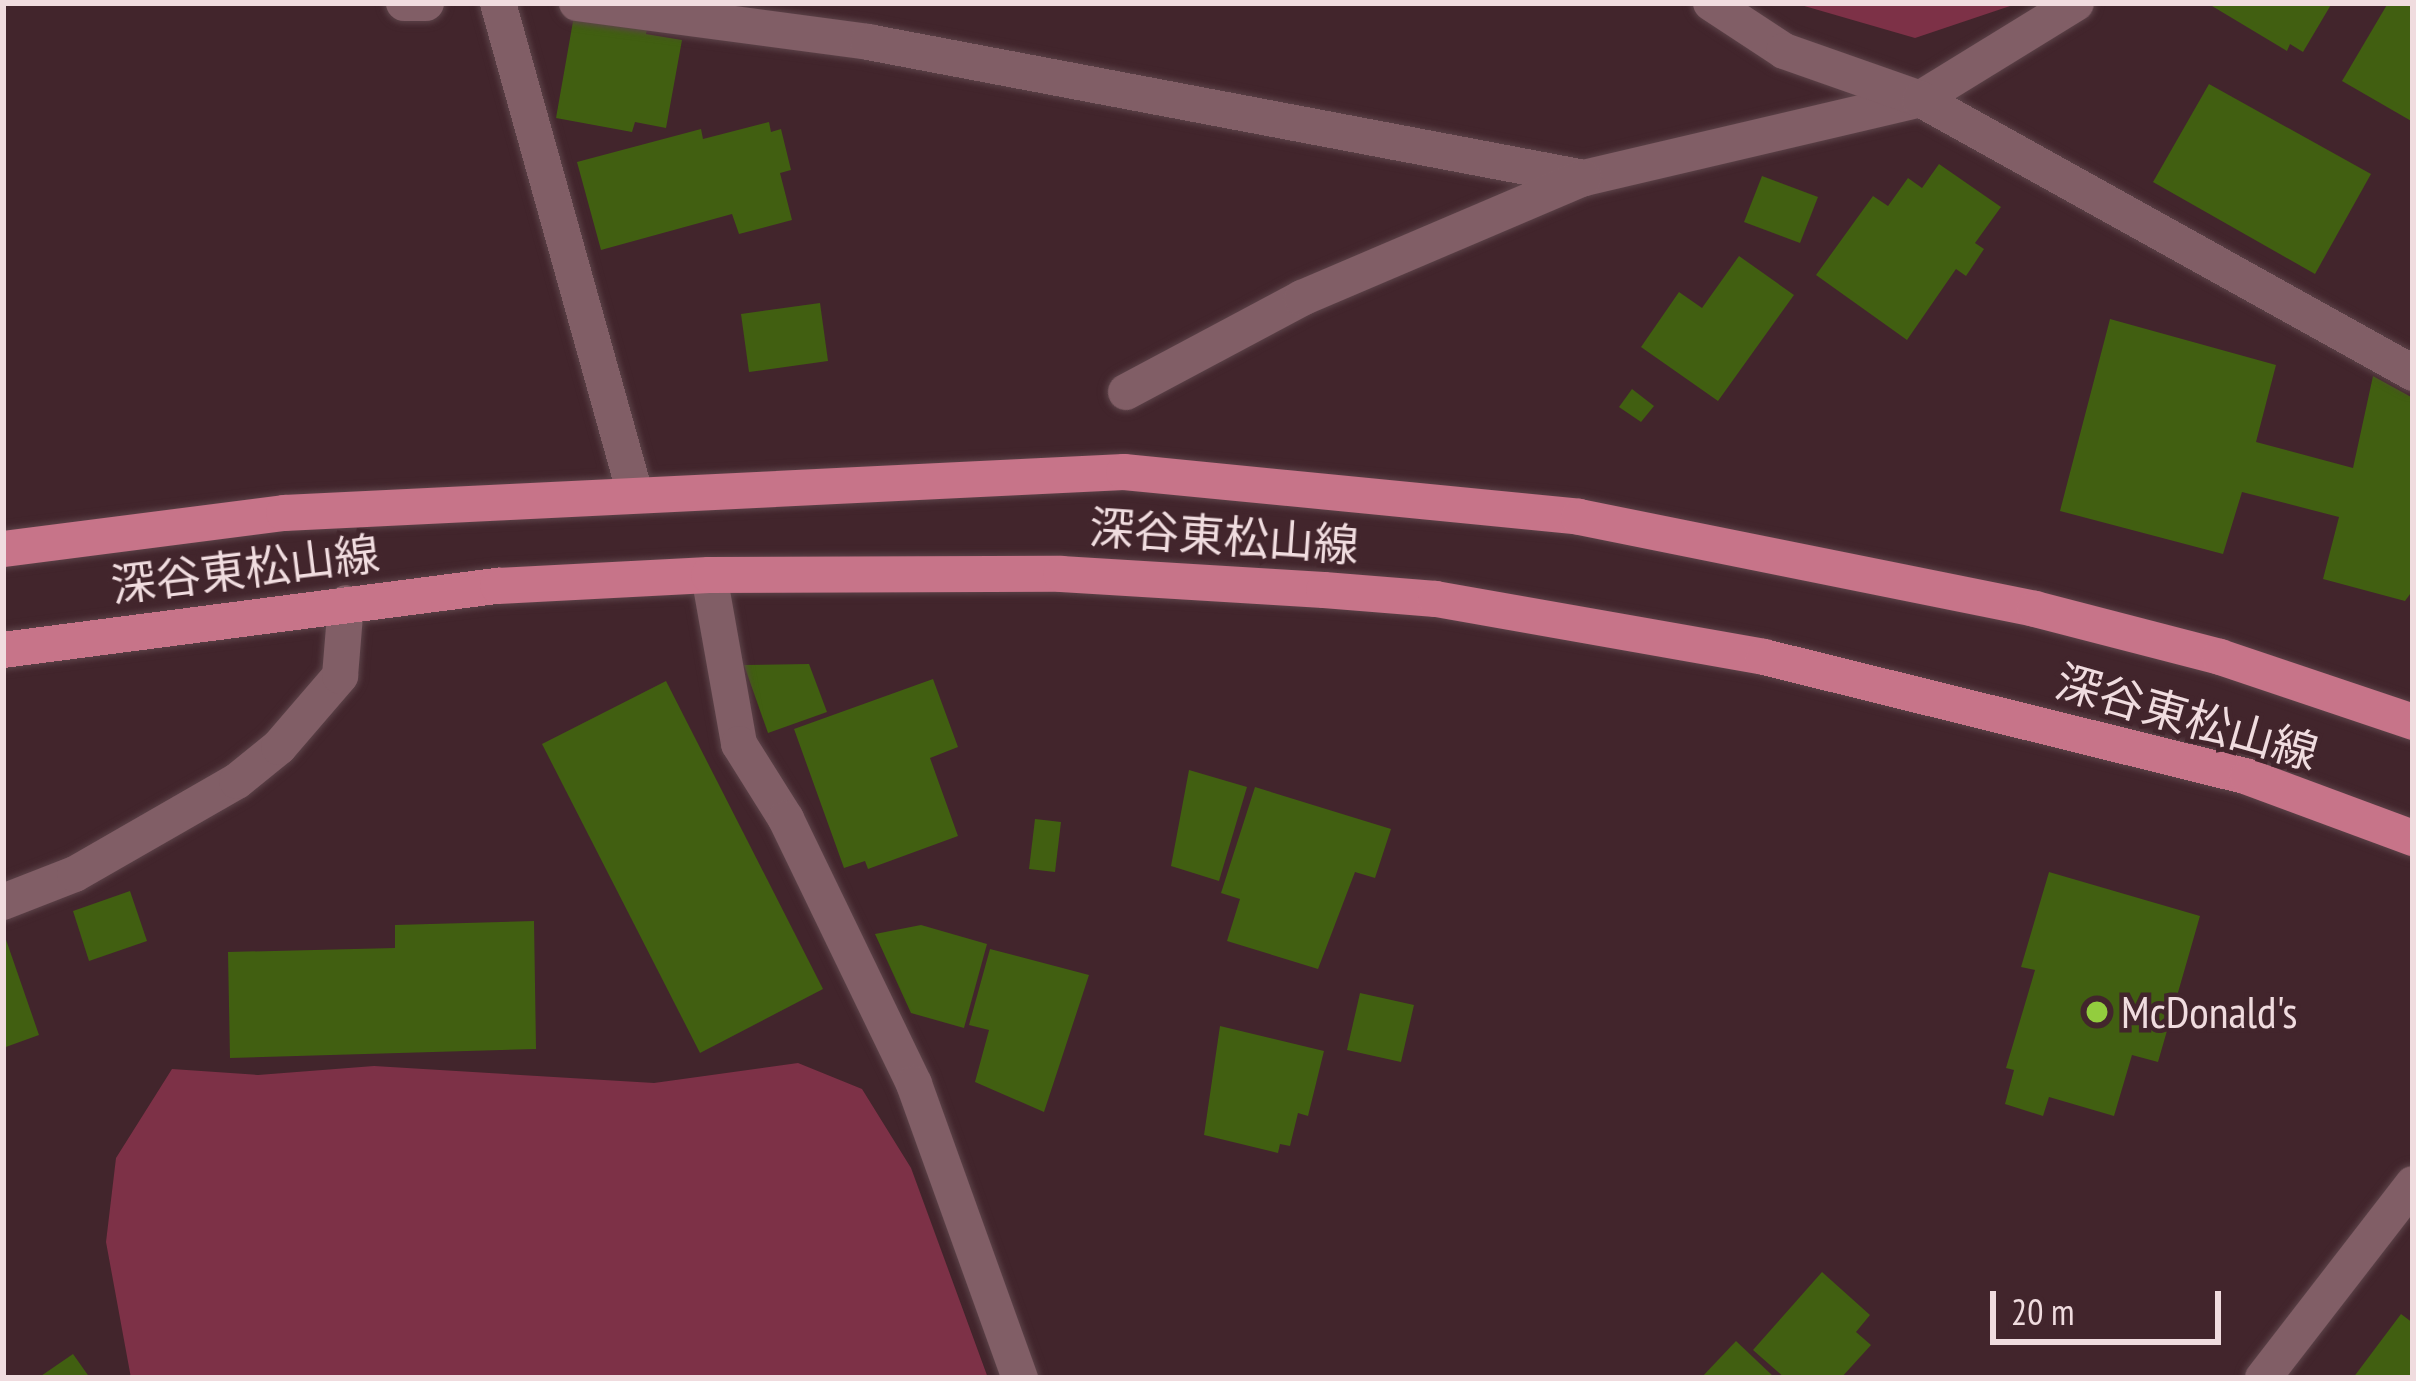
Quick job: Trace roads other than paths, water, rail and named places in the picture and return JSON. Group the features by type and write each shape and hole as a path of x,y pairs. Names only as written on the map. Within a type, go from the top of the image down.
{"main road":[{"name":"深谷東松山線","path":"3,549 284,513 634,490 1124,472 1580,517 2035,609 2220,656 2413,722"},
{"name":"深谷東松山線","path":"3,650 346,603 709,574 1061,574 1436,599 1764,657 2248,777 2413,838"}],"street":[{"path":"404,3 426,3"},
{"path":"497,3 634,490"},
{"path":"577,3 868,42 1584,178"},
{"path":"1712,3 1784,51 1920,99 2413,373"},
{"path":"1126,392 1302,298 1584,178 1920,99 2076,3"},
{"path":"709,574 739,744 786,819 914,1084 1020,1378"},
{"path":"3,902 95,863 237,781 279,747 340,676 346,603"},
{"path":"2264,1378 2413,1184"}],"place":[{"name":"McDonald's","path":"2097,1012"}]}
